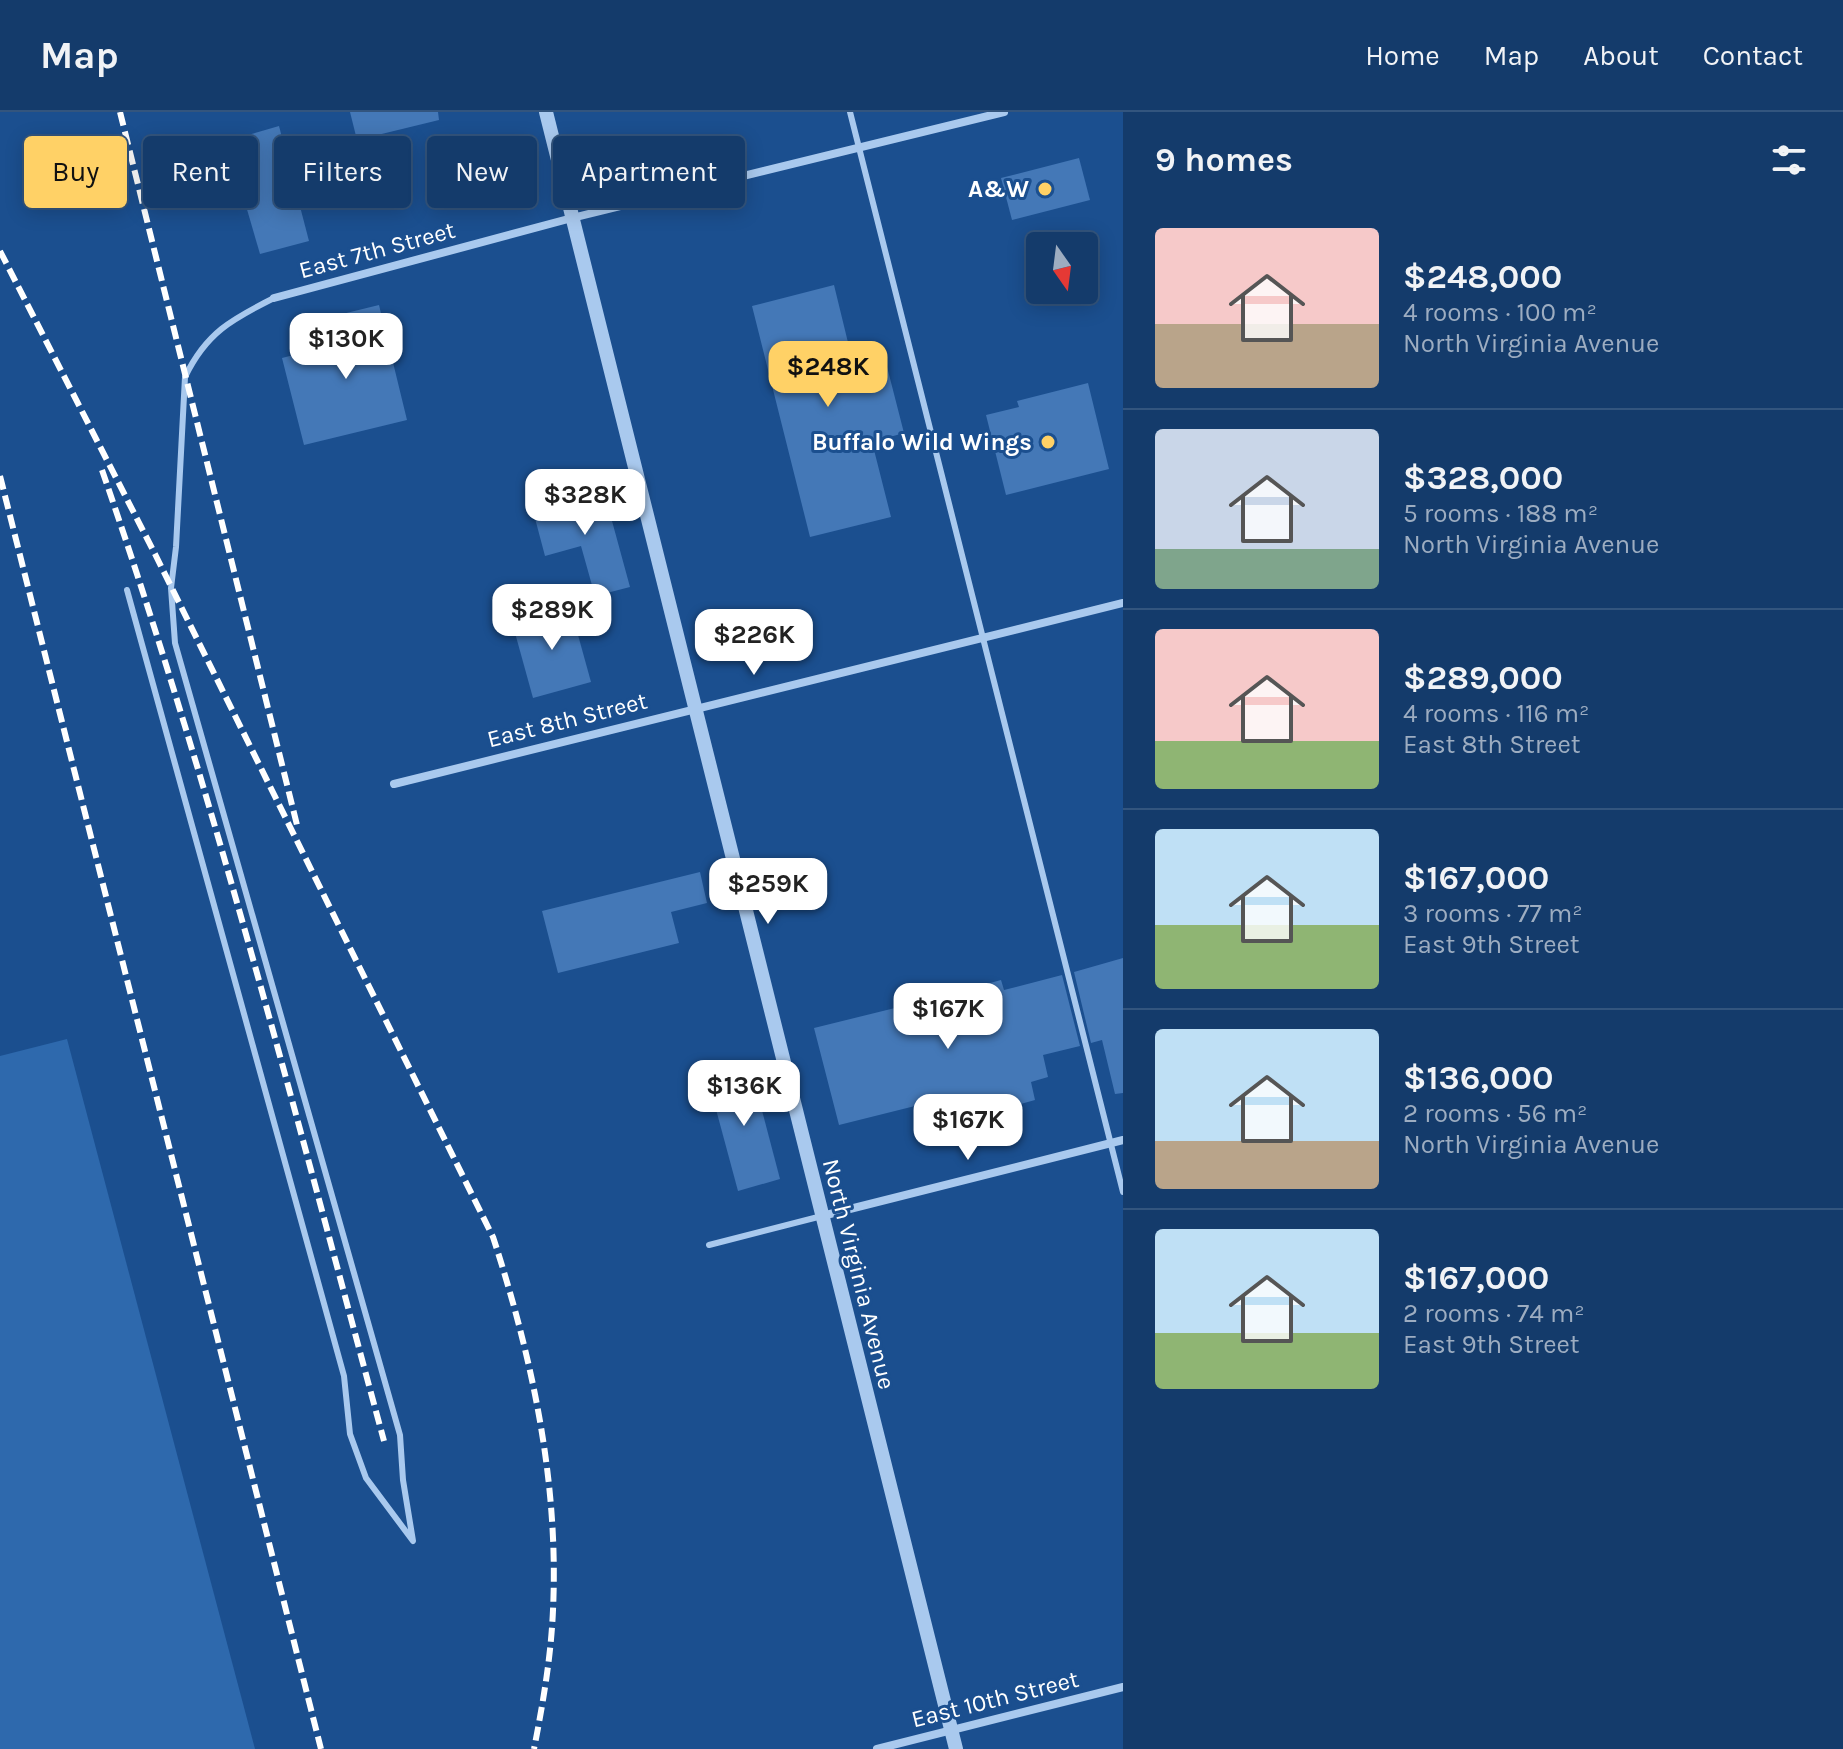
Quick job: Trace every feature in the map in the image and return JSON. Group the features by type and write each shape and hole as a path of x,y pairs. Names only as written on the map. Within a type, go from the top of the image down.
{"street":[{"name":"North Virginia Avenue","path":"546,112 956,1749"},
{"name":"East 7th Street","path":"274,298 572,218 1004,112"},
{"name":"East 8th Street","path":"394,784 1123,603"},
{"path":"822,1216 1123,1140"},
{"name":"East 10th Street","path":"877,1749 1123,1687"}],"lane":[{"path":"850,112 1123,1192"},
{"path":"127,590 340,1361 350,1434 366,1478 413,1541 403,1480 400,1435 175,643 171,588 185,377 195,356 224,323 274,298"},
{"path":"709,1245 822,1216"}],"shaded area":[{"path":"67,1039 255,1749 0,1749 0,1056"}],"building":[{"path":"350,112 438,112 439,120 373,136 356,136"},
{"path":"279,126 282,136 274,136 274,208 300,208 309,241 260,254 247,208 258,208 258,136 244,136"},
{"name":"A&W","path":"1079,158 1090,200 1012,220 1001,178"},
{"path":"834,285 853,363 884,355 904,433 872,442 891,517 810,537 752,306"},
{"path":"379,305 407,420 304,445 282,358 340,343 334,316"},
{"name":"Buffalo Wild Wings","path":"1088,383 1109,469 1006,495 986,415 1019,407 1017,401"},
{"path":"603,488 630,587 595,596 581,546 545,556 532,507"},
{"path":"570,606 591,682 533,698 512,622"},
{"path":"700,872 707,903 671,912 679,943 558,973 542,911"},
{"path":"1123,958 1123,1093 1115,1094 1102,1040 1091,1043 1074,972"},
{"path":"1062,975 1080,1046 1043,1055 1048,1077 1031,1082 1035,1100 1017,1105 1019,1112 990,1120 988,1113 954,1121 950,1104 924,1110 923,1104 839,1125 814,1028 899,1007 897,1001 948,988 950,994 1001,980 1004,990"},
{"path":"750,1065 780,1179 738,1191 707,1076"}],"railway":[{"path":"120,112 298,829"},
{"path":"0,251 155,554 493,1237 531,1374 552,1515 552,1628 534,1749"},
{"path":"102,470 216,831 384,1441"},
{"path":"0,476 321,1749"}],"place":[{"name":"A&W","path":"1045,189"},
{"name":"Buffalo Wild Wings","path":"1048,442"}]}
